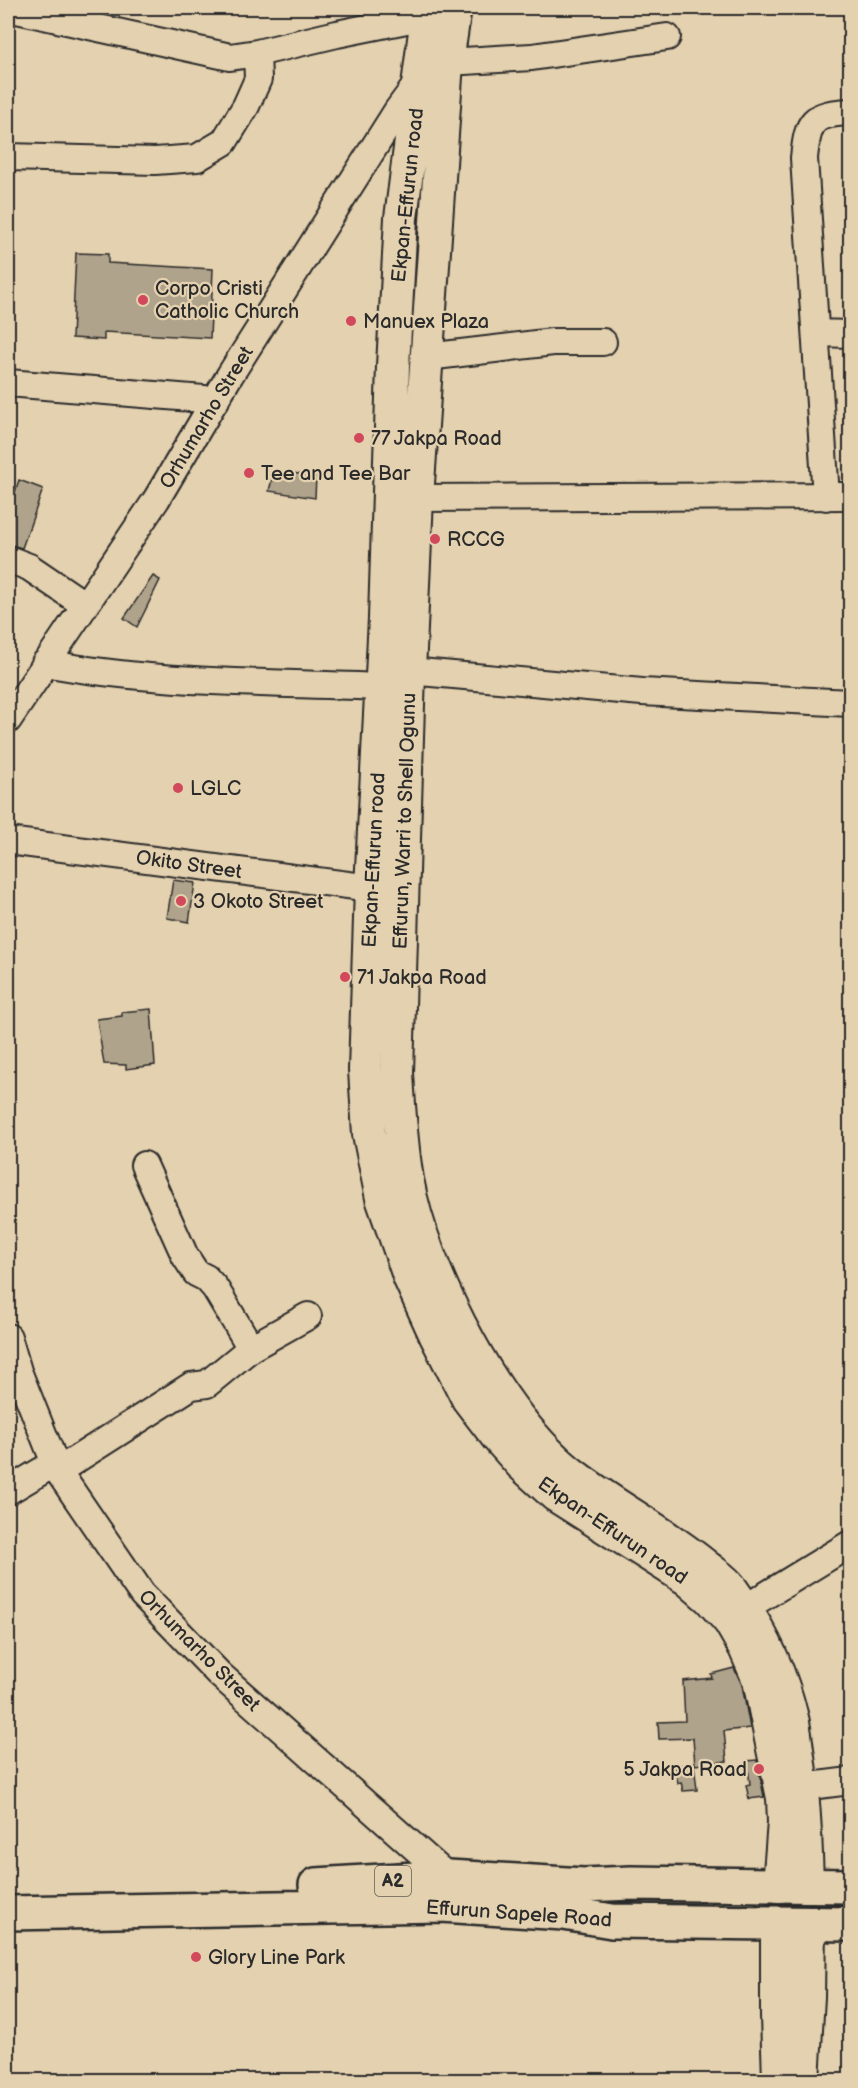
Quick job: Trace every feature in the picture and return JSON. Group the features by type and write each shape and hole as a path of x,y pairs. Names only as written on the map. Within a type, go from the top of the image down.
{"highway":[{"name":"Effurun Sapele Road","path":"8,1896 335,1884 448,1877 584,1885 631,1883 850,1886"},
{"name":"Effurun Sapele Road","path":"8,1913 442,1905 564,1913 612,1921 850,1924"}],"main road":[{"name":"Effurun, Warri to Shell Ogunu","path":"436,10 447,62 417,498 409,671 397,1073 400,1127 407,1180 421,1234 461,1326 514,1413 542,1448 574,1476 691,1554 729,1585 745,1608 772,1657 792,1718 802,1787 793,1886"},
{"name":"Ekpan-Effurun road","path":"436,10 419,81 401,218 371,888 365,1070 369,1134 382,1198 410,1279 468,1399 522,1466 555,1495 687,1579 710,1599 730,1622 745,1648 759,1680 783,1797 793,1886"},
{"path":"365,1070 397,1073"},
{"path":"777,1924 779,2080"},
{"path":"803,2080 809,1925"}],"street":[{"path":"8,8 230,57 257,53 436,10"},
{"path":"447,62 532,57 667,37"},
{"path":"8,157 155,160 197,158 224,142 246,106 258,79 257,53"},
{"name":"Orhumarho Street","path":"8,720 156,500 397,111 419,81"},
{"path":"417,498 838,496 816,333 804,158 807,132 818,117 850,112"},
{"path":"816,333 850,334"},
{"path":"427,357 553,342 603,342"},
{"path":"8,383 216,400"},
{"path":"8,559 29,567 85,605"},
{"path":"45,663 80,670 170,680 381,687"},
{"path":"409,671 642,692 850,703"},
{"name":"Okito Street","path":"8,841 371,888"},
{"path":"144,1165 185,1256 196,1273 206,1278 215,1288 251,1348"},
{"path":"8,1491 57,1467 191,1386 207,1384 251,1348 308,1317"},
{"name":"Orhumarho Street","path":"8,1336 18,1371 57,1467 142,1594 219,1674 448,1877"},
{"path":"745,1608 850,1544"},
{"path":"802,1787 850,1781"}],"building":[{"name":"Corpo Cristi Catholic Church","path":"76,253 108,254 108,263 213,269 210,338 104,332 104,340 72,338"},
{"path":"274,471 316,476 315,498 269,491"},
{"path":"19,480 43,489 22,548 8,544 8,513"},
{"path":"153,576 160,580 137,627 124,618"},
{"name":"3 Okoto Street","path":"173,880 195,883 189,922 167,918"},
{"path":"151,1009 155,1065 126,1069 126,1065 104,1064 97,1019 122,1016 122,1012"},
{"path":"734,1668 742,1685 750,1728 724,1731 727,1761 695,1765 693,1738 659,1739 658,1722 685,1721 683,1681 712,1678 711,1674"},
{"path":"757,1760 764,1797 749,1799 746,1785 750,1784 747,1761"},
{"path":"694,1764 697,1790 683,1791 681,1782 678,1783 675,1766"}],"place":[{"name":"Corpo Cristi Catholic Church","path":"143,300"},
{"name":"Manuex Plaza","path":"351,321"},
{"name":"77 Jakpa Road","path":"359,438"},
{"name":"Tee and Tee Bar","path":"249,473"},
{"name":"RCCG","path":"435,539"},
{"name":"LGLC","path":"178,788"},
{"name":"3 Okoto Street","path":"181,901"},
{"name":"71 Jakpa Road","path":"345,977"},
{"name":"5 Jakpa Road","path":"759,1769"},
{"name":"Glory Line Park","path":"196,1957"}]}
